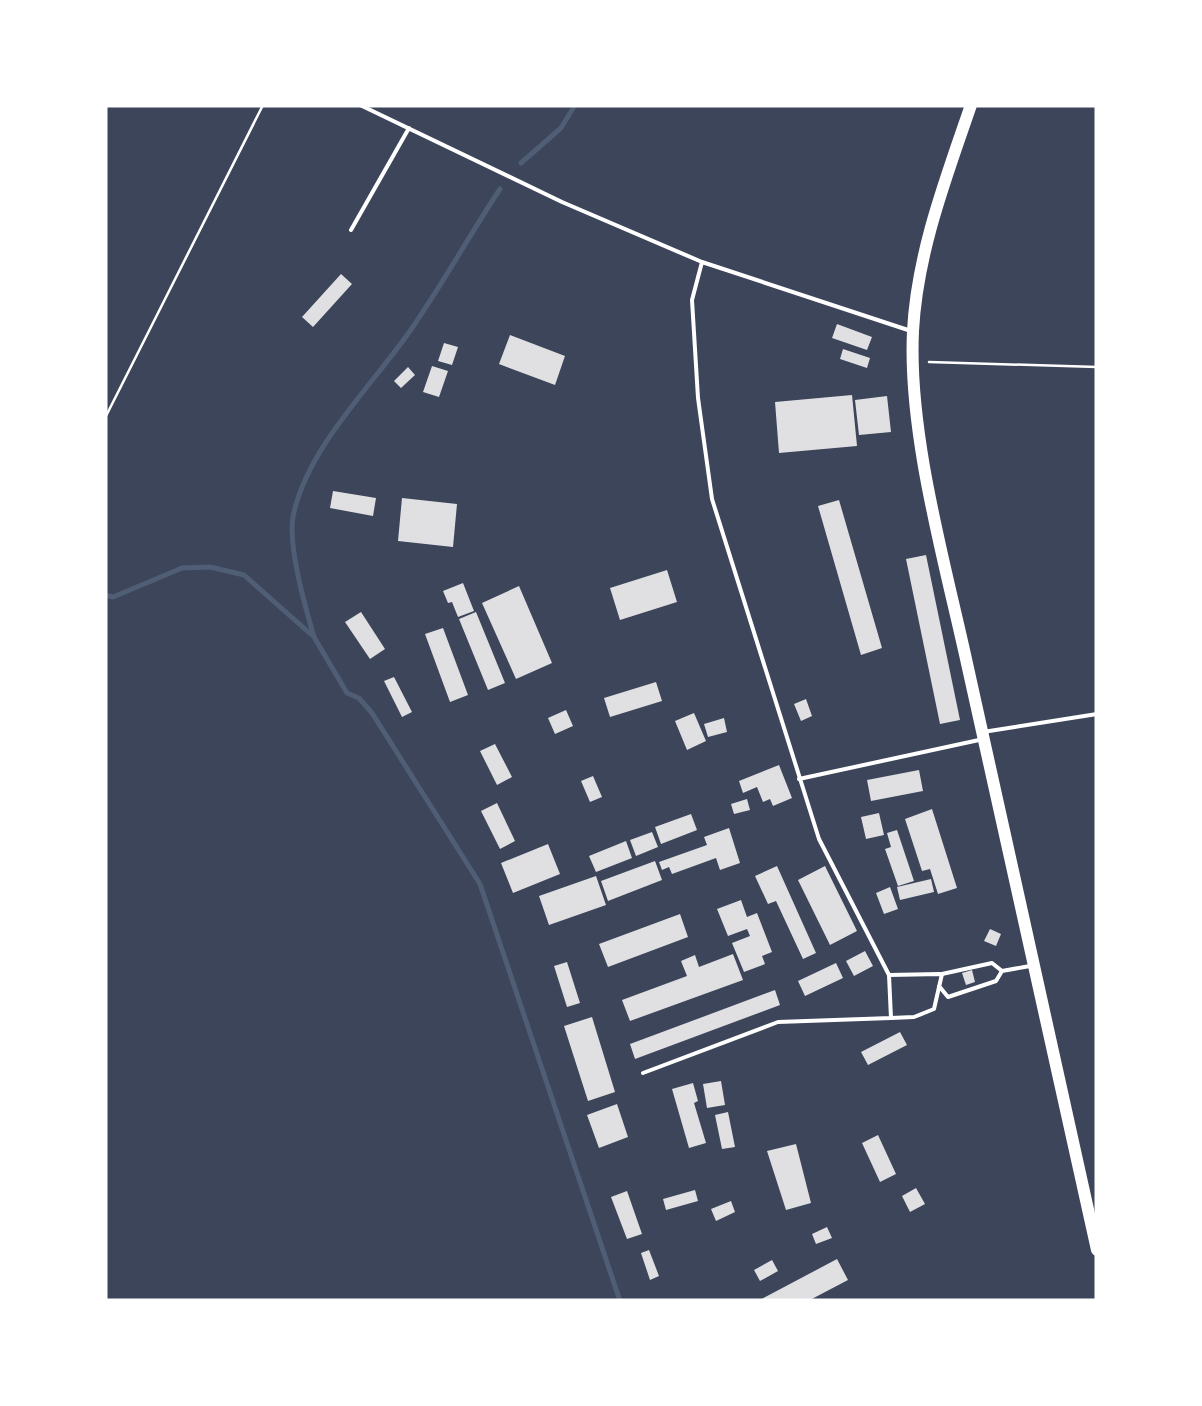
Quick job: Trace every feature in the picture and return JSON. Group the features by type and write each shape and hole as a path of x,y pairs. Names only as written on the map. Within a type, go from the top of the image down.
{"main road":[{"path":"971,105 934,214 918,286 913,332 920,441 1097,1250"}],"lane":[{"path":"360,105 562,202 702,262 913,332"},
{"path":"351,230 409,128"},
{"path":"702,262 692,300 698,398 712,498 819,839 889,975 891,1018"},
{"path":"800,779 982,736 1097,714"},
{"path":"889,975 942,974 992,963 1002,971"},
{"path":"939,986 948,997 996,981 1002,971 1034,965"},
{"path":"642,1073 778,1022 914,1018 934,1009 942,974"}],"path":[{"path":"105,418 263,105"},
{"path":"914,362 1097,368"}],"shaded area":[{"path":"105,105 1097,105 1097,1301 105,1301"}],"building":[{"path":"341,274 352,284 313,327 302,317"},
{"path":"837,324 872,337 867,350 832,338"},
{"path":"510,335 565,356 555,385 499,364"},
{"path":"444,343 458,347 452,365 438,361"},
{"path":"843,349 870,358 867,368 840,359"},
{"path":"432,366 448,371 439,397 423,392"},
{"path":"408,367 415,375 401,388 394,381"},
{"path":"852,395 857,446 779,453 775,402"},
{"path":"887,396 891,432 859,435 855,400"},
{"path":"333,491 376,498 373,516 330,508"},
{"path":"402,498 457,504 453,547 398,541"},
{"path":"839,500 882,648 861,655 818,506"},
{"path":"926,555 960,720 940,724 906,559"},
{"path":"667,570 677,602 620,620 610,588"},
{"path":"463,583 474,611 458,617 443,591"},
{"path":"519,586 552,663 516,679 482,603"},
{"path":"361,612 385,649 370,659 345,622"},
{"path":"476,612 505,683 488,690 459,619"},
{"path":"443,628 468,695 450,702 425,634"},
{"path":"394,677 412,712 402,717 384,681"},
{"path":"656,682 662,701 610,717 604,698"},
{"path":"806,699 812,716 801,721 794,704"},
{"path":"566,710 573,726 555,734 548,718"},
{"path":"694,713 706,741 687,750 675,721"},
{"path":"724,718 727,732 708,737 704,724"},
{"path":"495,744 512,777 497,785 480,751"},
{"path":"779,765 792,798 773,806 770,799 763,802 757,787 743,793 739,781"},
{"path":"919,770 923,791 871,801 867,780"},
{"path":"593,776 602,797 590,802 581,781"},
{"path":"747,799 750,810 734,814 731,804"},
{"path":"497,803 515,841 500,849 481,811"},
{"path":"932,809 957,888 938,894 930,869 922,871 905,819"},
{"path":"879,813 884,835 866,839 861,817"},
{"path":"691,814 697,830 661,844 655,827"},
{"path":"729,828 740,863 720,870 716,858 672,874 669,867 662,870 659,862 707,845 704,837"},
{"path":"897,830 914,881 898,886 885,849 891,847 887,833"},
{"path":"652,832 658,847 636,856 630,840"},
{"path":"626,841 632,858 596,872 589,856"},
{"path":"548,844 560,874 513,893 501,863"},
{"path":"655,861 662,880 608,901 601,881"},
{"path":"777,866 816,953 803,959 776,901 768,904 755,876"},
{"path":"825,866 857,931 830,945 798,880"},
{"path":"596,876 606,905 549,925 539,896"},
{"path":"931,879 934,892 900,900 897,887"},
{"path":"890,887 898,909 884,914 876,893"},
{"path":"741,900 747,917 757,913 772,952 762,956 765,964 744,972 732,943 750,936 747,929 728,936 717,909"},
{"path":"680,914 688,937 608,967 599,944"},
{"path":"990,929 1001,934 996,946 984,941"},
{"path":"865,951 873,966 854,976 846,961"},
{"path":"733,954 743,980 630,1021 622,1000 687,976 681,961 695,955 699,967"},
{"path":"567,962 580,1003 567,1007 554,966"},
{"path":"836,963 843,978 805,996 798,981"},
{"path":"972,970 975,982 966,985 962,973"},
{"path":"775,990 780,1005 635,1059 630,1044"},
{"path":"592,1017 615,1092 588,1101 564,1026"},
{"path":"900,1032 907,1045 868,1065 861,1052"},
{"path":"721,1081 725,1105 707,1108 703,1084"},
{"path":"693,1083 698,1101 694,1103 706,1143 689,1148 672,1089"},
{"path":"617,1104 628,1137 599,1148 587,1115"},
{"path":"728,1112 735,1147 722,1149 715,1115"},
{"path":"878,1135 896,1174 880,1182 862,1143"},
{"path":"796,1144 811,1203 786,1210 767,1151"},
{"path":"916,1188 925,1204 910,1212 902,1196"},
{"path":"695,1190 698,1201 666,1210 663,1199"},
{"path":"627,1191 642,1234 627,1239 611,1197"},
{"path":"731,1201 735,1212 716,1221 711,1209"},
{"path":"827,1227 832,1238 816,1244 812,1234"},
{"path":"649,1250 659,1276 650,1280 641,1253"},
{"path":"837,1259 848,1280 808,1301 758,1301"},
{"path":"772,1260 778,1271 760,1281 754,1270"}],"waterway":[{"path":"521,163 561,128 575,105"},
{"path":"314,637 293,544 293,517 300,492 325,443 410,331 500,189"},
{"path":"105,595 113,597 182,568 210,567 244,575 314,637 347,693 359,698 372,713 480,884 620,1301"}]}
